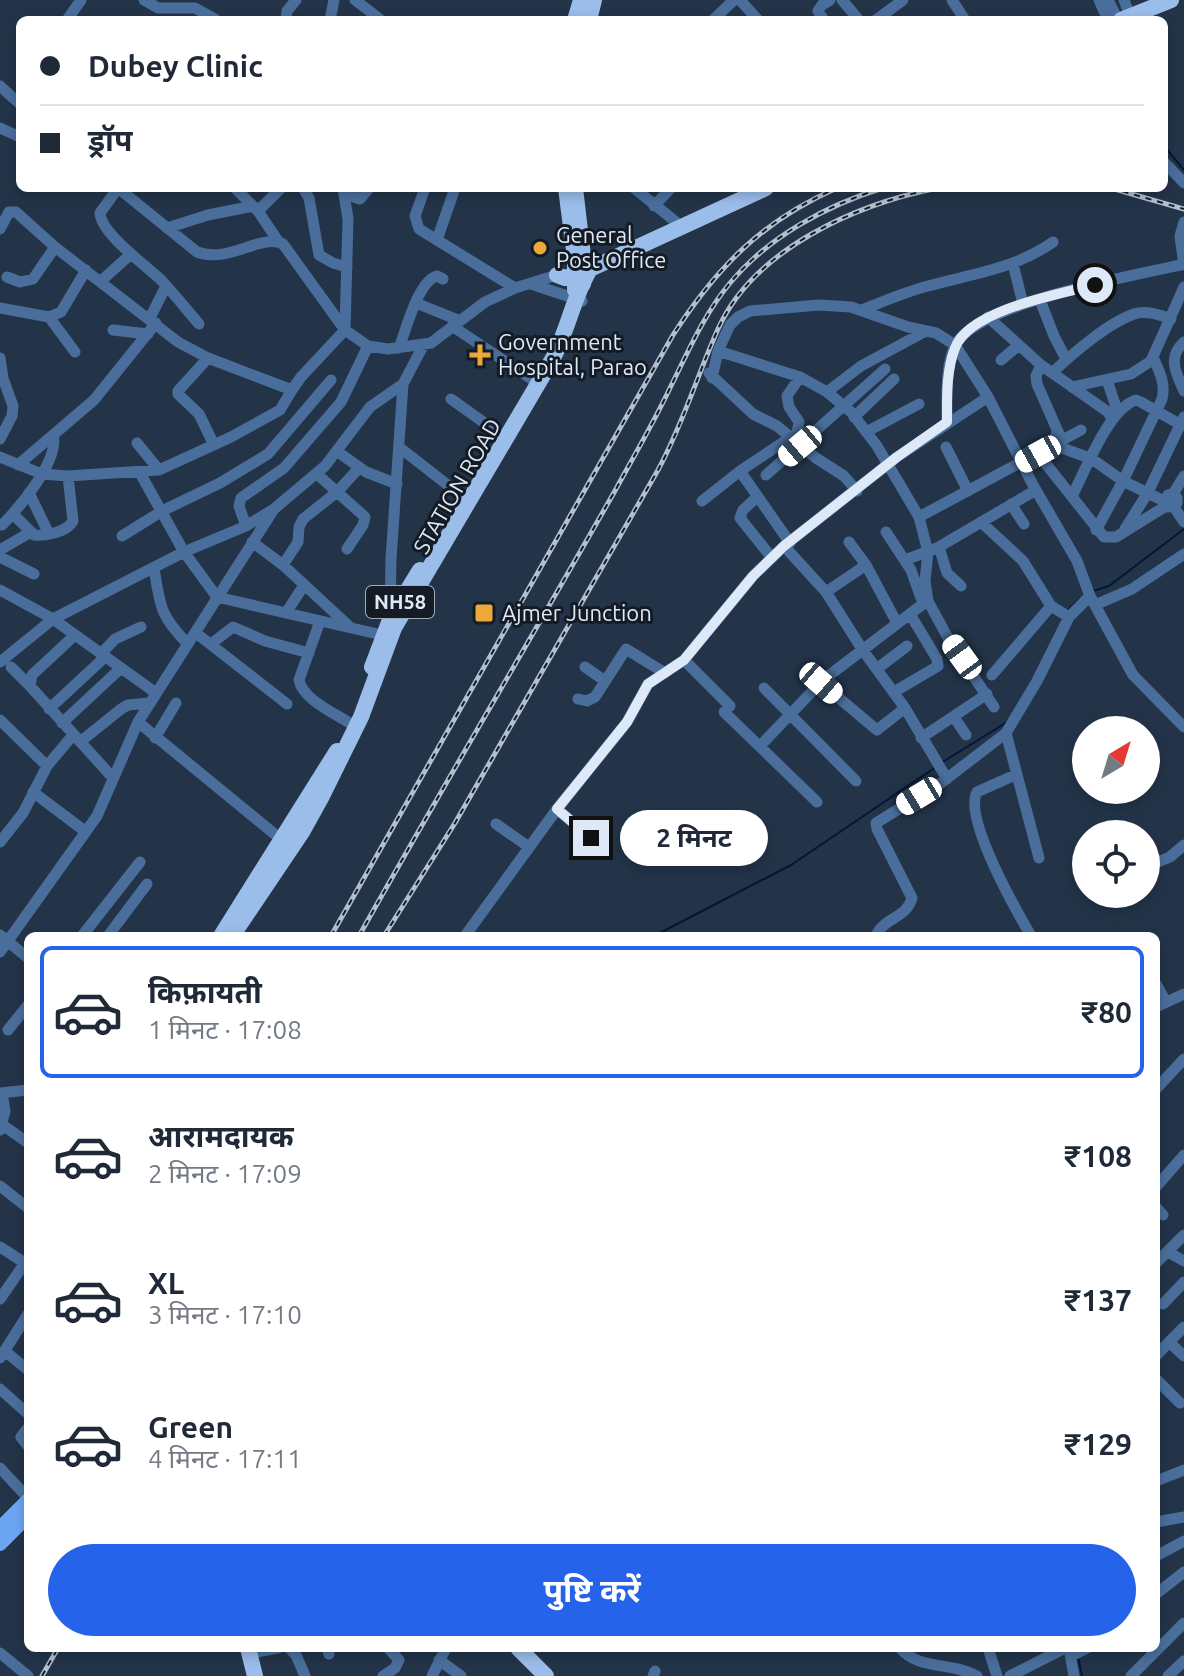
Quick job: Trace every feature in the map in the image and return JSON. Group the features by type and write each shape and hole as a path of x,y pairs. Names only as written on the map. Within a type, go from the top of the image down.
{"highway":[{"path":"1133,16 1171,0"},
{"path":"1135,16 1181,0"},
{"path":"1160,16 1184,6"},
{"path":"238,932 322,796 361,717 394,628 565,336 575,279 569,192"},
{"path":"226,932 287,844 326,778 352,729 386,635 560,337 575,291 569,192"},
{"path":"575,279 733,192"},
{"path":"575,279 595,265 757,192"},
{"path":"575,279 768,192"},
{"name":"STATION ROAD","path":"226,932 351,724 390,619 533,380 563,324 575,279"},
{"path":"248,1652 248,1676"},
{"path":"249,1652 255,1676"},
{"path":"522,1652 546,1676"}],"main road":[{"path":"0,1528 24,1503"},
{"path":"0,1544 24,1520"}],"street":[{"path":"144,0 162,14 188,6 209,16"},
{"path":"355,0 376,16"},
{"path":"718,16 737,0 754,16"},
{"path":"821,16 818,11 830,0"},
{"path":"842,0 856,16"},
{"path":"886,5 903,0"},
{"path":"1108,0 1123,16"},
{"path":"0,86 15,100"},
{"path":"1168,166 1184,183"},
{"path":"115,192 100,213 100,218 199,324"},
{"path":"123,192 197,252 207,256 278,241"},
{"path":"239,192 255,208 278,241 288,247 345,330 368,346 423,346 440,337 485,302 515,288 531,283 575,279"},
{"path":"167,228 208,215 255,208 276,192"},
{"path":"305,192 319,255 347,267"},
{"path":"0,457 42,474 68,476 159,470 280,410 301,377 345,330 348,219 343,192"},
{"path":"345,192 360,199 366,192"},
{"path":"424,192 415,222 419,229 515,288"},
{"path":"437,240 454,192"},
{"path":"638,192 676,222"},
{"path":"654,206 667,192"},
{"path":"0,199 8,214"},
{"path":"0,229 8,214 16,212 55,247 178,342 208,358 292,390"},
{"path":"947,422 946,388 955,345 966,332 988,317 1023,304 1184,260 1180,236 1184,222"},
{"path":"862,310 914,290 1013,264 1053,242"},
{"path":"7,277 20,282 33,279 55,247"},
{"path":"101,281 131,254"},
{"path":"1013,264 1023,304"},
{"path":"0,308 49,317 61,312 86,270"},
{"path":"399,348 428,280 437,276 443,279"},
{"path":"531,283 575,279"},
{"path":"18,465 94,400 148,334 166,286"},
{"path":"1072,387 1131,374 1151,361 1184,287"},
{"path":"1040,300 1066,359"},
{"path":"416,303 455,323 533,380"},
{"path":"857,491 844,476 777,426 753,414 710,376 730,325 738,317 750,311 819,305 862,310 944,337 955,345 988,397 1077,561 1093,600 1133,675 1184,727"},
{"path":"1052,373 1084,344 1135,314 1153,313 1171,319"},
{"path":"49,317 75,352"},
{"path":"988,317 1041,365 1115,416"},
{"path":"113,330 148,334"},
{"path":"827,392 861,366 926,331"},
{"path":"1184,342 1173,360 1184,391"},
{"path":"1001,360 1019,345"},
{"path":"246,526 239,506 241,498 284,468 341,402 368,346"},
{"path":"390,619 403,384 423,346"},
{"path":"718,351 800,377 827,392 843,406 892,461 934,550 947,573 961,586"},
{"path":"1096,530 1157,412 1164,391 1153,357"},
{"path":"0,358 13,406 3,421 0,439"},
{"path":"208,358 180,387 178,394 199,414 214,445"},
{"path":"1041,365 1036,376 1037,384 1058,438 1123,481 1169,502 1183,520"},
{"path":"766,475 796,443 885,369"},
{"path":"796,443 799,422 789,407 787,396 800,377"},
{"path":"854,417 894,379"},
{"path":"122,536 268,454 331,380"},
{"path":"1107,380 1115,416"},
{"path":"113,778 30,686 3,662 53,619 184,552 246,526 274,509 317,474 338,452 370,407 403,384"},
{"path":"468,932 557,809 627,722 648,684 684,660 753,576 787,544 892,461 988,397"},
{"path":"451,399 500,434"},
{"path":"1072,496 1115,416 1129,402 1136,400 1182,421 1147,494 1122,533"},
{"path":"866,432 919,404"},
{"path":"919,517 1038,454 1058,438 1081,430"},
{"path":"2,525 42,474 54,449 53,435"},
{"path":"137,443 159,470"},
{"path":"702,501 740,471 796,443"},
{"path":"399,447 463,497"},
{"path":"946,447 968,491"},
{"path":"338,452 359,468 397,484"},
{"path":"1038,454 1096,530 1108,538 1122,533 1169,502 1184,476"},
{"path":"283,565 298,542 303,519 337,492 359,468"},
{"path":"740,471 787,544 826,592 862,649 878,668 944,773"},
{"path":"140,473 184,552 217,597 382,635"},
{"path":"317,474 365,517 347,549"},
{"path":"13,514 29,533 39,536 73,524 68,476"},
{"path":"905,560 934,550 1036,490"},
{"path":"29,493 49,534"},
{"path":"757,497 740,513 740,518 772,558"},
{"path":"1011,504 1024,524"},
{"path":"0,952 4,938 97,816 138,722 274,509"},
{"path":"981,522 1023,561 1051,606 1069,617"},
{"path":"886,532 905,560 925,602 994,707"},
{"path":"0,550 29,533"},
{"path":"252,542 283,565 351,629"},
{"path":"849,542 866,565 897,623"},
{"path":"925,602 925,581 934,550"},
{"path":"878,932 882,926 907,910 912,898 876,823 944,773 1006,733 1037,681 1069,617 1093,600 1132,589 1184,554"},
{"path":"0,557 34,574"},
{"path":"826,592 866,565"},
{"path":"154,568 160,609 171,627 188,644"},
{"path":"286,613 304,585"},
{"path":"0,590 53,619 121,668 152,698"},
{"path":"760,746 821,683 925,602"},
{"path":"992,675 1051,606"},
{"path":"894,692 938,666 937,659 910,614"},
{"path":"320,621 299,680 301,689 351,724"},
{"path":"49,709 115,639 141,627"},
{"path":"211,644 233,627 265,641 309,653"},
{"path":"196,633 287,704"},
{"path":"30,686 32,675 75,635"},
{"path":"878,668 907,646"},
{"path":"578,699 591,700 626,649 665,673"},
{"path":"684,660 760,746 817,802"},
{"path":"585,667 605,681"},
{"path":"62,723 121,668"},
{"path":"821,683 877,730 905,708"},
{"path":"764,688 856,781"},
{"path":"921,738 987,694"},
{"path":"0,842 23,813 47,766 77,738 128,705 152,698"},
{"path":"155,738 176,703"},
{"path":"954,717 966,735"},
{"path":"138,722 283,841"},
{"path":"1,723 47,766"},
{"path":"1006,733 1039,858"},
{"path":"1015,775 977,792 973,802 989,857 1029,932"},
{"path":"33,792 86,832"},
{"path":"557,809 591,838"},
{"path":"496,824 529,847"},
{"path":"1160,861 1184,845"},
{"path":"85,932 140,862"},
{"path":"111,932 147,884"},
{"path":"4,938 24,955"},
{"path":"1161,1004 1184,994"},
{"path":"8,1030 24,1010"},
{"path":"1160,1085 1184,1059"},
{"path":"3,1127 5,1111 1,1093 24,1090"},
{"path":"3,1127 24,1125"},
{"path":"3,1127 24,1140"},
{"path":"1160,1182 1184,1155"},
{"path":"0,1186 24,1205"},
{"path":"1160,1259 1184,1235"},
{"path":"0,1247 24,1263"},
{"path":"1168,1252 1184,1261"},
{"path":"0,1299 24,1267"},
{"path":"1163,1304 1184,1282"},
{"path":"24,1321 3,1355 24,1368"},
{"path":"1160,1352 1184,1327"},
{"path":"1169,1342 1184,1356"},
{"path":"1160,1383 1180,1403"},
{"path":"0,1389 24,1410"},
{"path":"0,1468 24,1495"},
{"path":"1160,1479 1184,1470"},
{"path":"1160,1521 1180,1517 1184,1529"},
{"path":"1160,1554 1184,1541"},
{"path":"1160,1591 1184,1572"},
{"path":"1160,1647 1184,1623"},
{"path":"294,1652 305,1676"},
{"path":"383,1676 395,1668 399,1660 392,1652"},
{"path":"432,1676 444,1652"},
{"path":"904,1652 919,1662 957,1667 977,1676"},
{"path":"989,1652 997,1676"},
{"path":"1010,1676 1074,1652 1074,1676"},
{"path":"1131,1676 1155,1652"},
{"path":"0,1653 28,1676"},
{"path":"439,1660 461,1676"},
{"path":"1168,1676 1184,1661"},
{"path":"0,1663 16,1676"}],"waterway":[{"path":"1168,151 1184,170"},
{"path":"1093,591 1109,586 1184,529"},
{"path":"1067,611 1080,599"},
{"path":"941,763 1007,722"},
{"path":"662,932 791,865 936,767"},
{"path":"1078,1657 1082,1676"}],"railway":[{"path":"333,932 673,335 707,288 743,248 786,215 829,192"},
{"path":"361,932 616,489 712,307 745,266 780,237 820,213 871,192"},
{"path":"387,932 455,823 658,470 718,329 734,301 756,275 811,234 874,206 920,192"},
{"path":"1125,192 1184,209"},
{"path":"42,1676 56,1652"}],"place":[{"name":"General Post Office","path":"540,248"},
{"name":"Government Hospital, Parao","path":"480,355"},
{"name":"Ajmer Junction","path":"484,613"}],"route":[{"path":"591,838 557,809 627,722 648,684 684,660 753,576 784,546 897,457 947,422 949,372 955,345 966,332 988,317 1023,304 1095,285"}]}
